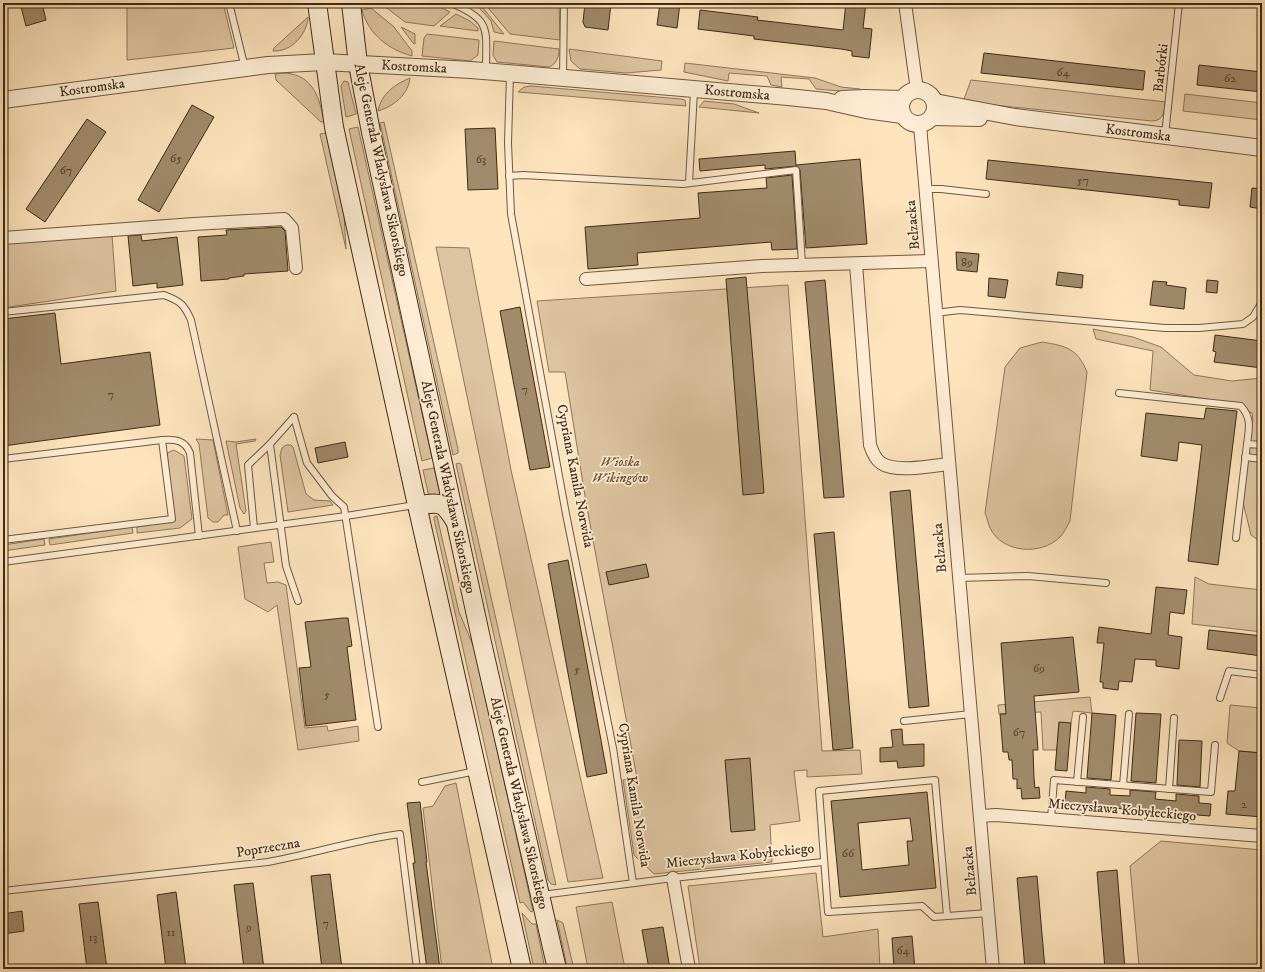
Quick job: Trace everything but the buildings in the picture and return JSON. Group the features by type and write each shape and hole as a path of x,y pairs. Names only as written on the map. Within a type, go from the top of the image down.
{"main road":[{"path":"317,3 334,128 417,505 522,969"},
{"name":"Aleje Generała Władysława Sikorskiego","path":"351,3 358,64 371,132 455,521 557,969"},
{"path":"417,505 440,504 446,507 455,521"}],"street":[{"path":"905,3 917,90"},
{"name":"Kostromska","path":"3,100 268,65 324,62 486,71 826,100 866,98 902,107"},
{"path":"917,90 928,93 929,115 911,124 902,107 908,93 917,90"},
{"name":"Kostromska","path":"929,115 1015,117 1262,148"},
{"name":"Belzacka","path":"929,115 925,189 993,969"},
{"path":"3,238 284,219 292,228 296,268"},
{"path":"586,279 651,273 802,264 856,264 931,261"},
{"path":"856,264 870,444 874,455 881,463 891,466 912,468 948,464"},
{"name":"Mieczysława Kobyłeckiego","path":"980,816 996,815 1262,836"},
{"path":"673,878 689,969"}],"lane":[{"path":"229,3 245,68"},
{"path":"451,3 473,14 485,27 486,71"},
{"path":"563,78 564,3"},
{"name":"Barbórki","path":"1165,136 1179,3"},
{"name":"Cypriana Kamila Norwida","path":"510,73 508,126 509,176 512,214 566,514 613,748 633,883"},
{"path":"689,183 694,89"},
{"path":"509,176 523,175 689,183 796,170 802,264"},
{"path":"925,189 941,189 986,194"},
{"path":"3,312 164,295 177,300 185,307 191,320 237,531"},
{"path":"935,313 960,310 1165,328 1199,328 1243,324 1254,316 1262,302"},
{"path":"1119,393 1241,406 1248,414 1247,444 1236,538"},
{"path":"254,528 248,465 270,444 294,417 299,441 307,464 332,496 344,506 378,727"},
{"path":"3,459 162,440 180,441 187,446 190,453 199,536"},
{"path":"3,540 172,519 162,440"},
{"path":"270,444 286,566 298,601"},
{"path":"1247,444 1262,445"},
{"path":"1245,457 1262,459"},
{"path":"3,562 346,516 417,505"},
{"path":"958,578 1028,576 1106,583"},
{"path":"1220,698 1229,671 1262,675"},
{"path":"904,721 971,714"},
{"path":"1123,785 1129,714"},
{"path":"1077,782 1083,718"},
{"path":"1169,789 1174,718"},
{"path":"1051,819 1054,780 1211,792 1215,745"},
{"path":"422,782 478,771"},
{"path":"947,916 935,780 819,791 828,912 922,906 934,917 988,913"},
{"name":"Poprzeczna","path":"3,891 268,862 310,854 370,838 400,834 417,969"},
{"name":"Mieczysława Kobyłeckiego","path":"540,896 673,878 824,862"}],"green space":[{"path":"127,3 223,3 234,48 127,60"},
{"path":"401,3 432,3 450,12 434,26 405,22 383,5"},
{"path":"475,3 479,3 504,34 494,32 491,21"},
{"path":"484,3 559,3 560,40 510,34"},
{"path":"371,8 394,27 412,51 412,56 387,45 369,27 362,10"},
{"path":"456,14 470,21 478,28 478,31 440,26"},
{"path":"308,17 305,30 297,41 280,51 273,51 274,48"},
{"path":"401,27 415,34 415,44 413,43"},
{"path":"427,34 479,40 478,55 470,61 422,56 424,38"},
{"path":"494,41 559,49 559,54 556,62 549,67 497,62 493,55"},
{"path":"569,49 662,61 661,70 626,73 580,69 571,61"},
{"path":"685,63 815,78 841,87 860,89 863,93 816,89 809,79 781,77 782,87 771,85 767,76 729,73 728,81 684,72"},
{"path":"285,73 302,78 314,89 320,104 324,122 321,122 276,80 275,74"},
{"path":"410,78 409,84 403,95 395,103 378,111 385,95 399,83"},
{"path":"971,80 1166,102 1163,115 1156,121 1152,121 963,102"},
{"path":"344,81 348,82 356,114 346,117 341,86"},
{"path":"531,86 681,99 685,100 686,106 518,92 524,87"},
{"path":"1185,94 1262,103 1262,120 1183,111"},
{"path":"704,101 734,104 759,113 699,107"},
{"path":"384,122 458,449 458,453 453,455 380,123"},
{"path":"358,127 432,458 422,461 349,129"},
{"path":"326,133 344,215 346,249 320,134"},
{"path":"112,235 116,291 3,308 3,244"},
{"path":"436,247 469,248 511,470 603,878 568,882"},
{"name":"Wioska Wikingów","path":"788,285 822,751 860,750 862,774 807,777 807,770 794,771 800,821 770,825 772,862 654,874 634,855 623,780 637,778 586,502 565,372 549,372 537,301"},
{"path":"1093,329 1133,337 1161,347 1194,375 1232,381 1262,378 1262,543 1251,535 1241,494 1243,464 1253,420 1252,413 1225,402 1150,390 1153,351 1096,339"},
{"path":"1042,342 1064,347 1075,353 1087,372 1070,521 1060,537 1052,543 1033,549 1022,549 1003,543 990,528 985,513 1005,367 1020,348"},
{"path":"196,439 213,440 228,515 224,515 218,522 213,522 208,518 199,444"},
{"path":"256,439 255,441 236,444 246,511 244,514 240,508 226,441 236,442"},
{"path":"286,445 291,445 293,447 306,494 314,500 330,501 333,505 288,512 280,455 282,448"},
{"path":"174,450 184,456 192,519 180,528 137,533 137,527 175,521 167,453"},
{"path":"456,464 461,464 556,885 551,884 548,880"},
{"path":"434,468 440,494 429,497 423,470"},
{"path":"437,516 459,612 475,650 533,911 531,912 523,902 520,903 434,519 434,517"},
{"path":"132,527 133,533 50,545 49,539"},
{"path":"44,539 45,545 3,551 3,545"},
{"path":"271,542 274,562 264,563 267,583 278,582 286,585 305,728 327,726 328,731 358,726 359,741 298,750 277,605 268,612 245,599 238,547"},
{"path":"1195,577 1209,584 1262,590 1262,632 1192,624"},
{"path":"1090,697 1092,713 1073,711 1071,723 1059,723 1057,750 1043,750 1041,712 999,714 998,705"},
{"path":"1230,705 1262,708 1262,753 1239,751 1227,743"},
{"path":"456,783 493,969 442,969 423,808 433,806 445,786"},
{"path":"1161,841 1262,850 1262,969 1143,969 1139,966 1130,866"},
{"path":"816,873 823,937 878,929 880,969 700,969 688,886"},
{"path":"612,902 625,969 588,969 576,907"},
{"path":"522,913 532,924 536,924 545,969 534,969"},
{"path":"557,920 563,923 574,969 569,969 566,962"}]}
